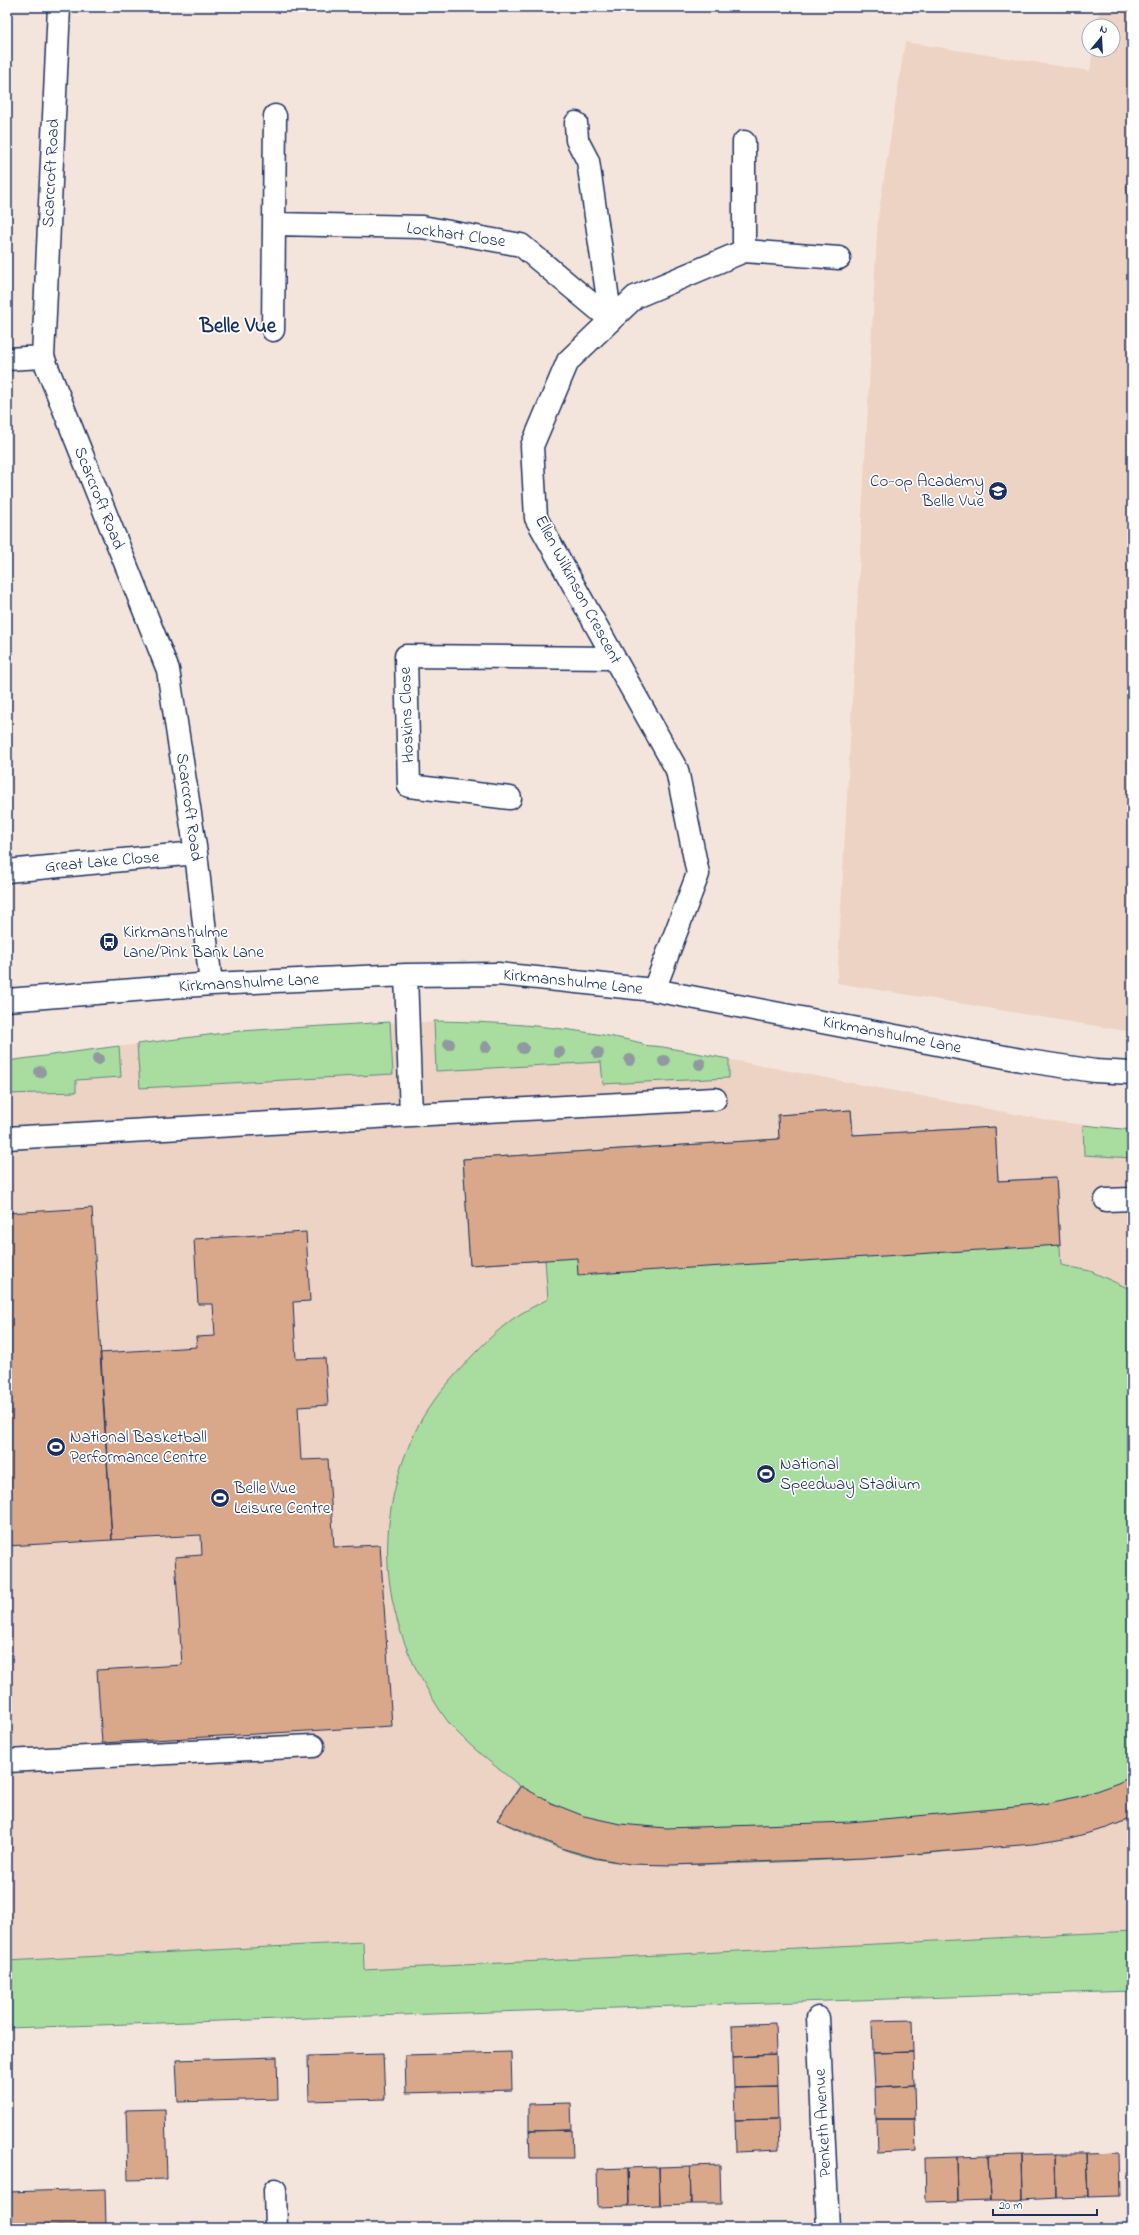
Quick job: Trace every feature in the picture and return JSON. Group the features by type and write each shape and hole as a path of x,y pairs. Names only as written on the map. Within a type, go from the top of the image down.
{"street":[{"name":"Scarcroft Road","path":"59,7 43,357 168,670 196,853 211,984"},
{"path":"273,330 275,116"},
{"path":"576,123 577,140 588,161 611,320"},
{"path":"744,142 744,251"},
{"name":"Lockhart Close","path":"274,224 422,227 521,245 611,320"},
{"name":"Ellen Wilkinson Crescent","path":"654,990 698,874 677,770 536,518 532,446 568,361 635,297 744,251 839,258"},
{"path":"7,359 43,357"},
{"name":"Hoskins Close","path":"510,798 409,786 406,656 614,658"},
{"name":"Great Lake Close","path":"7,871 196,853"},
{"name":"Kirkmanshulme Lane","path":"7,1000 211,984 406,975 498,974 654,990 1021,1060 1095,1072 1132,1074"},
{"path":"406,975 411,1115"},
{"path":"7,1138 715,1098"},
{"path":"1106,1200 1132,1199"},
{"path":"7,1760 313,1746"},
{"name":"Penketh Avenue","path":"818,2018 828,2228"},
{"path":"275,2190 276,2228"}],"shaded area":[{"path":"7,7 12,7 11,29 7,30"},
{"name":"Co-op Academy Belle Vue","path":"1100,7 1132,7 1132,1032 837,983 878,217 905,42 1090,71 1092,58 1121,58 1121,18 1098,18"},
{"path":"407,1022 532,1025 622,1038 642,1043 642,1045 701,1054 1052,1121 1132,1130 1132,1991 7,2028 7,1061 218,1033"}],"green space":[{"path":"1132,185 1132,222 1126,186"},
{"path":"434,1021 513,1024 565,1029 642,1043 642,1045 663,1047 729,1059 729,1078 603,1084 601,1062 436,1071"},
{"path":"390,1022 393,1074 140,1088 137,1044 240,1031"},
{"path":"119,1046 121,1077 76,1080 76,1092 7,1094 7,1061"},
{"name":"National Speedway Stadium","path":"851,1110 853,1135 995,1127 998,1181 1056,1178 1061,1265 1090,1271 1132,1290 1132,1818 1091,1832 1032,1843 858,1858 690,1865 634,1864 584,1856 546,1842 497,1820 520,1786 487,1760 451,1725 437,1706 421,1678 407,1648 396,1617 390,1585 388,1553 389,1520 395,1488 405,1457 422,1418 445,1387 487,1340 514,1318 548,1299 545,1260 470,1265 463,1159 779,1139 778,1115"},
{"path":"1083,1125 1132,1130 1132,1158 1084,1155"},
{"path":"1132,1931 1132,1991 7,2028 7,1961 363,1942 364,1970"}],"building":[{"path":"851,1110 853,1135 995,1127 998,1181 1056,1178 1060,1245 578,1275 577,1258 470,1265 463,1159 779,1139 778,1115"},
{"name":"National Basketball Performance Centre","path":"92,1208 112,1540 7,1546 7,1213"},
{"name":"Belle Vue Leisure Centre","path":"306,1232 310,1301 293,1302 296,1359 325,1358 328,1405 298,1407 301,1460 328,1459 334,1547 380,1545 392,1726 102,1743 97,1670 182,1665 175,1557 202,1555 201,1535 112,1540 100,1353 197,1347 196,1337 215,1336 213,1304 198,1304 194,1239"},
{"path":"1132,1776 1132,1818 1107,1828 1070,1838 1033,1844 864,1858 671,1865 630,1864 596,1858 564,1849 497,1820 521,1786 551,1803 584,1816 620,1824 666,1828 850,1822 1038,1805 1082,1796 1118,1783"},
{"path":"912,2020 913,2052 873,2053 872,2021"},
{"path":"775,2023 776,2055 733,2057 732,2025"},
{"path":"511,2052 512,2090 406,2093 405,2055"},
{"path":"913,2052 914,2085 875,2087 873,2053"},
{"path":"383,2054 385,2099 309,2101 308,2056"},
{"path":"776,2055 777,2087 734,2088 733,2057"},
{"path":"277,2057 278,2099 178,2102 176,2060"},
{"path":"914,2085 915,2119 876,2119 875,2087"},
{"path":"777,2087 778,2119 735,2120 734,2088"},
{"path":"571,2103 572,2130 529,2131 529,2104"},
{"path":"165,2109 167,2179 128,2180 126,2110"},
{"path":"778,2119 779,2150 736,2152 735,2120"},
{"path":"876,2119 915,2119 916,2151 877,2153"},
{"path":"572,2130 573,2158 530,2158 529,2131"},
{"path":"1119,2153 1120,2196 1088,2197 1086,2154"},
{"path":"1054,2154 1086,2154 1088,2197 1055,2198"},
{"path":"1054,2154 1055,2198 1023,2200 1022,2155"},
{"path":"1022,2155 1023,2200 991,2200 989,2156"},
{"path":"989,2156 991,2200 958,2201 957,2157"},
{"path":"957,2157 958,2201 926,2202 925,2158"},
{"path":"720,2165 721,2204 691,2204 690,2166"},
{"path":"690,2166 691,2204 660,2205 659,2167"},
{"path":"659,2167 660,2205 629,2206 628,2168"},
{"path":"628,2168 629,2206 598,2207 597,2169"},
{"path":"105,2189 106,2225 7,2228 7,2192"}],"place":[{"name":"Co-op Academy Belle Vue","path":"998,491"},
{"name":"Kirkmanshulme Lane/Pink Bank Lane","path":"109,942"},
{"name":"National Basketball Performance Centre","path":"56,1447"},
{"name":"National Speedway Stadium","path":"766,1474"},
{"name":"Belle Vue Leisure Centre","path":"220,1498"}],"district":[{"name":"Belle Vue","path":"238,327"}]}
